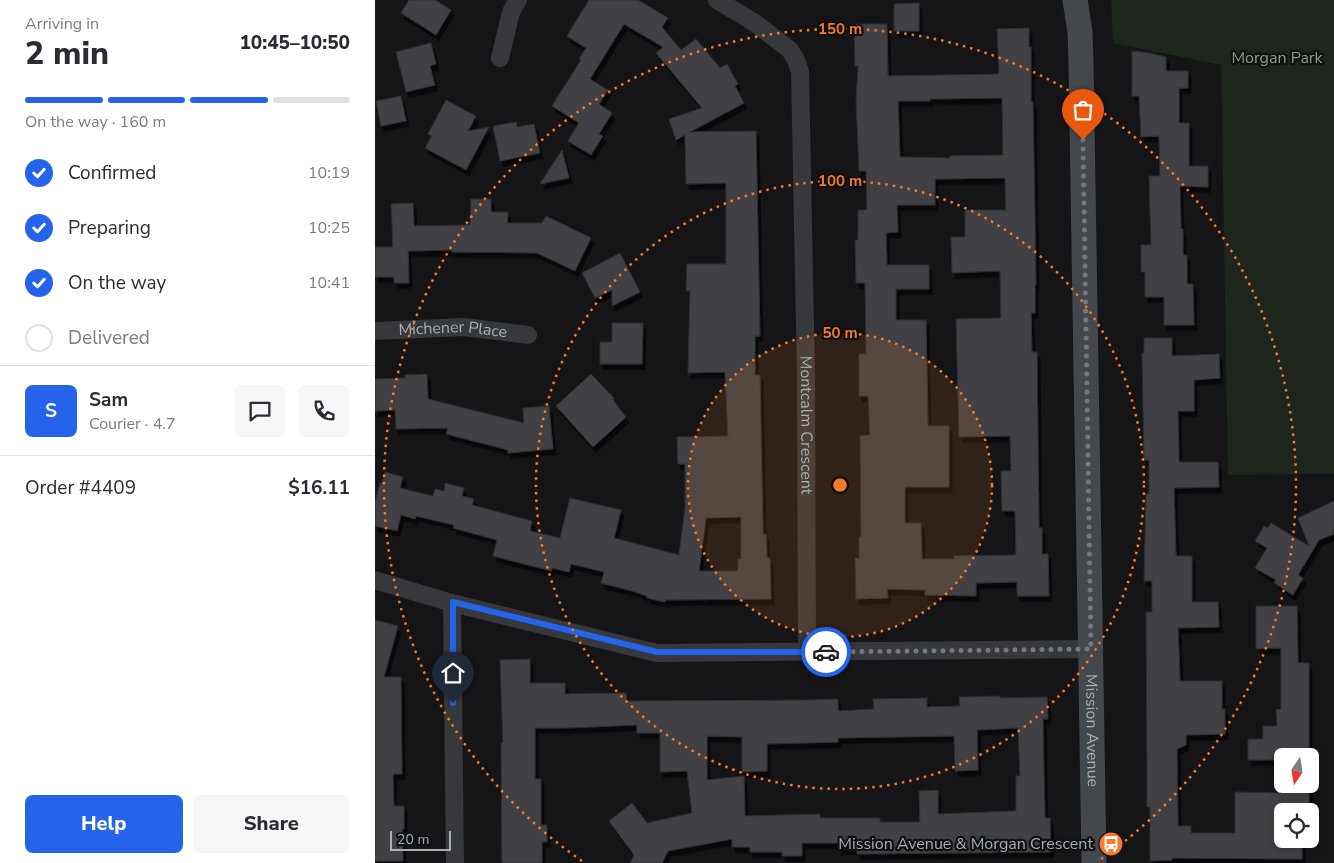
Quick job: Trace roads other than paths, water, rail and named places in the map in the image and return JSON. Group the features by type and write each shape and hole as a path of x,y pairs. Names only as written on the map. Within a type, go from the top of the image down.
{"street":[{"path":"500,58 511,12 518,0"},
{"name":"Montcalm Crescent","path":"717,0 755,23 790,50 800,72 806,387 807,652"},
{"name":"Mission Avenue","path":"1075,0 1080,32 1082,71 1095,863"},
{"name":"Michener Place","path":"375,331 464,327 528,335"},
{"path":"375,580 453,602 657,652 1091,649"},
{"path":"453,602 455,863"}],"place":[{"name":"Mission Avenue & Morgan Crescent","path":"1111,844"}],"park label":[{"name":"Morgan Park","path":"1277,58"}]}
